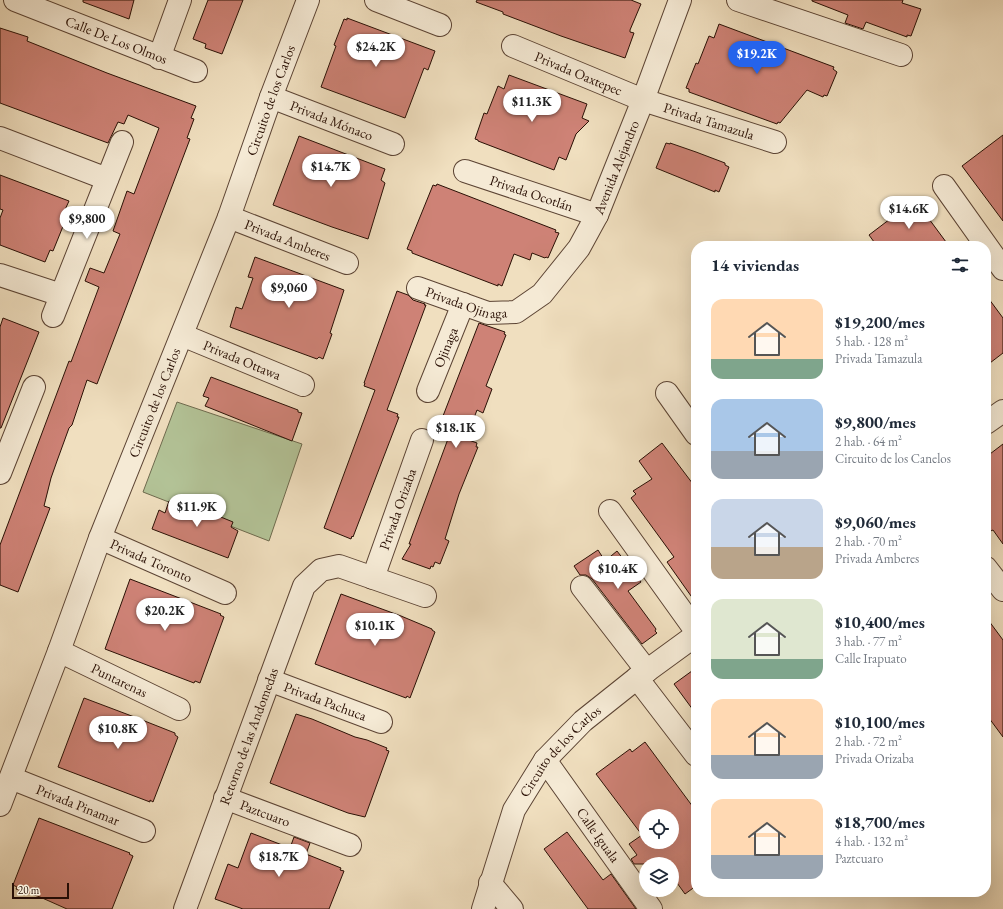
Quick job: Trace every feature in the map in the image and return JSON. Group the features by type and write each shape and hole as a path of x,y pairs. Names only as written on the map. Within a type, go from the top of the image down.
{"street":[{"path":"159,58 180,0"},
{"name":"Circuito de los Carlos","path":"0,806 100,538 229,217 271,97 308,0"},
{"path":"376,0 440,25"},
{"name":"Avenida Alejandro","path":"516,312 542,294 579,248 597,215 643,100 680,0"},
{"path":"738,0 901,55"},
{"name":"Calle De Los Olmos","path":"26,2 159,58 196,71"},
{"name":"Privada Oaxtepec","path":"513,46 643,100"},
{"name":"Privada Mónaco","path":"271,97 393,144"},
{"name":"Privada Tamazula","path":"643,100 775,142"},
{"path":"0,138 107,179"},
{"path":"53,316 122,142"},
{"name":"Privada Ocotlán","path":"465,171 597,215"},
{"path":"944,186 983,241"},
{"name":"Privada Amberes","path":"229,217 347,263"},
{"path":"991,252 1003,269"},
{"path":"0,275 62,295"},
{"name":"Privada Ojinaga","path":"418,288 488,313 516,312"},
{"name":"Ojinaga","path":"428,391 463,304"},
{"name":"Privada Ottawa","path":"182,335 303,385"},
{"path":"0,473 8,428 34,387"},
{"path":"667,393 691,427"},
{"path":"991,419 1003,411"},
{"name":"Privada Orizaba","path":"373,578 422,440"},
{"path":"610,511 691,624"},
{"name":"Privada Toronto","path":"100,538 224,593"},
{"name":"Retorno de las Andomedas","path":"185,909 304,586 322,570 339,566 373,578"},
{"path":"991,574 1003,590"},
{"path":"373,578 425,596"},
{"path":"582,587 691,748"},
{"name":"Circuito de los Carlos","path":"483,909 514,810 545,760 583,721 642,674 691,639"},
{"name":"Puntarenas","path":"59,651 179,709"},
{"name":"Privada Pachuca","path":"269,680 381,722"},
{"name":"Calle Iguala","path":"545,760 651,909"},
{"name":"Privada Pinamar","path":"11,778 144,831"},
{"name":"Paztcuaro","path":"226,798 350,845"},
{"path":"490,883 512,909"}],"green space":[{"path":"177,402 302,444 269,541 143,492"}],"building":[{"path":"83,0 134,0 129,19 83,2"},
{"path":"208,0 243,0 222,54 205,48 206,44 193,39"},
{"path":"477,0 631,0 641,4 630,30 630,32 634,33 625,58 503,14 503,12 476,2"},
{"path":"812,0 903,0 902,3 921,9 911,36 907,35 907,37 866,22 863,29 845,23 848,15"},
{"path":"347,18 435,51 428,70 424,68 405,118 321,87 336,46 334,45 344,19 347,20"},
{"path":"719,24 834,67 833,69 837,72 827,96 824,95 823,97 807,90 780,123 778,122 777,124 689,92 689,89 686,88 696,63 698,64 709,36 714,38"},
{"path":"0,28 28,37 27,41 107,73 196,106 191,118 194,119 187,138 190,139 97,384 87,380 72,425 69,428 51,478 44,506 50,508 18,592 0,585 0,545 69,361 71,362 99,287 85,281 90,268 104,273 120,234 113,231 127,191 134,194 159,128 128,115 124,124 118,122 108,143 0,103"},
{"path":"509,75 587,104 582,118 589,121 576,134 566,160 559,157 554,170 475,139 484,113 487,114 498,86 504,89"},
{"path":"1003,135 1003,221 962,166"},
{"path":"299,136 385,169 381,180 385,183 368,239 273,205"},
{"path":"666,143 670,143 725,163 725,165 729,167 719,192 715,190 715,192 656,168"},
{"path":"0,175 69,201 64,212 68,214 53,251 50,250 45,262 0,245 0,218 3,210 0,209"},
{"path":"437,184 556,230 555,232 559,233 548,258 532,253 530,260 514,254 502,286 498,284 498,286 412,253 412,251 407,249 433,185 436,186"},
{"path":"915,200 945,241 873,241 869,235"},
{"path":"255,257 344,290 330,333 332,334 323,359 319,357 317,359 230,327 236,307 242,309 253,278 248,277"},
{"path":"397,291 426,305 387,410 398,414 397,417 399,417 351,539 324,528 375,390 364,386 364,383"},
{"path":"991,302 1003,318 1003,353 991,362"},
{"path":"3,318 39,332 0,428 0,327"},
{"path":"479,323 505,332 504,334 506,335 486,386 492,389 483,413 477,410 466,439 477,443 476,447 478,447 459,494 445,539 449,541 440,564 435,562 433,567 431,566 430,569 402,559 411,544 409,544 455,420 443,416"},
{"path":"211,377 298,410 298,412 302,413 292,441 205,406 209,398 203,396"},
{"path":"662,443 691,481 691,596 667,562 674,557 631,498 636,494 633,491 652,479 639,461"},
{"path":"1003,444 1003,544 993,530 991,531 991,453"},
{"path":"169,501 192,510 194,506 233,522 231,527 238,531 228,558 152,529 159,510 165,513"},
{"path":"598,550 605,561 617,551 641,582 628,591 656,629 655,631 657,633 642,644 592,579 586,575 580,575 574,566"},
{"path":"130,579 221,614 220,615 224,617 200,683 195,681 194,683 105,649"},
{"path":"341,594 401,616 432,629 435,632 410,698 407,696 406,698 315,664"},
{"path":"991,624 1003,640 1003,737 991,721"},
{"path":"691,672 691,707 674,684"},
{"path":"84,698 175,733 178,737 153,802 58,767"},
{"path":"296,714 387,748 386,750 389,751 365,817 348,813 270,783"},
{"path":"645,742 691,804 691,890 685,894 679,886 679,857 639,857 639,864 634,864 631,859 637,855 629,844 639,837 639,849 679,849 679,809 639,809 639,831 596,774 630,749 632,752"},
{"path":"39,818 130,853 129,854 133,856 112,909 67,909 40,897 16,889 17,887 13,885"},
{"path":"567,832 603,880 611,874 636,909 588,909 544,849"},
{"path":"251,833 290,848 294,837 310,843 306,854 341,868 340,870 344,871 329,909 243,909 215,899 228,864 238,868"}]}
